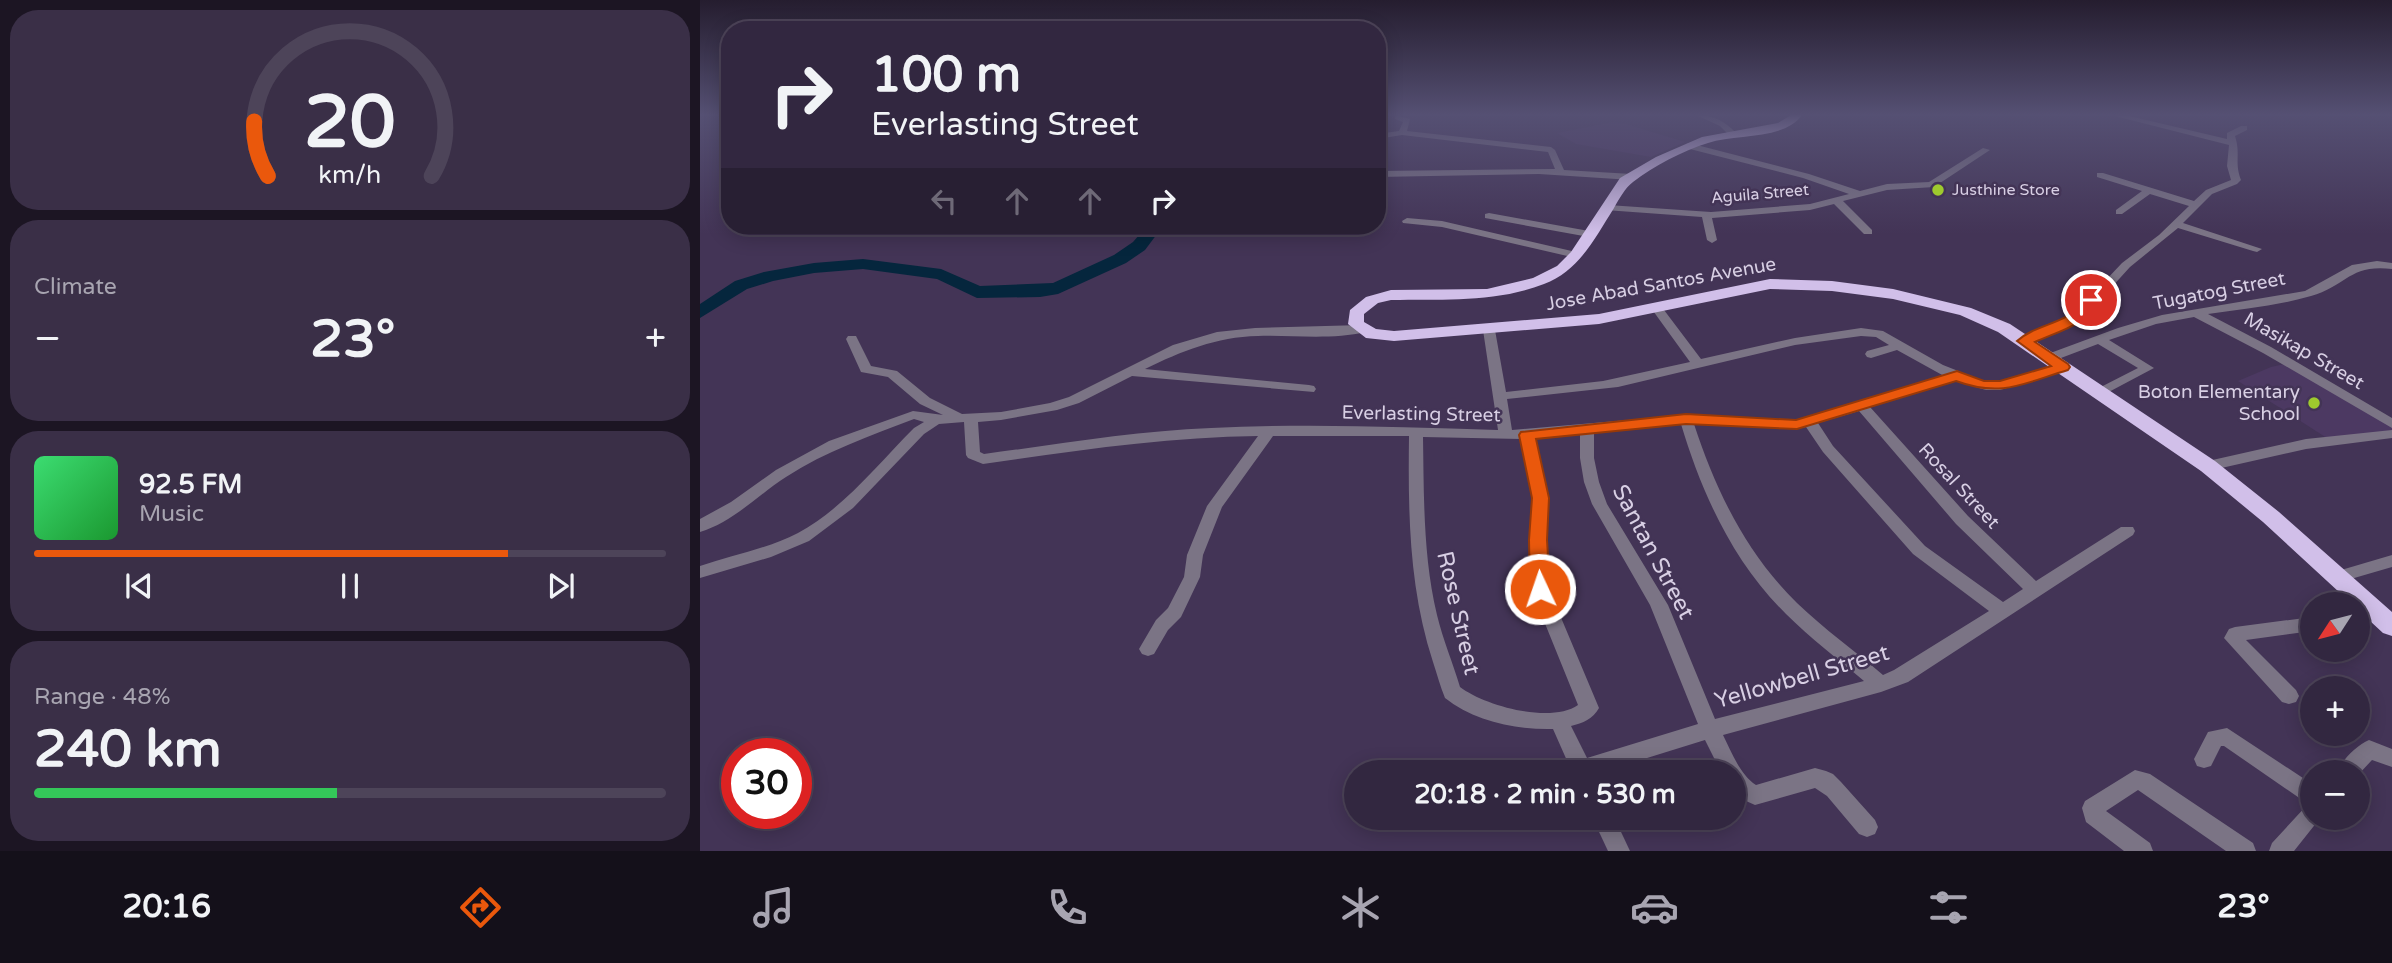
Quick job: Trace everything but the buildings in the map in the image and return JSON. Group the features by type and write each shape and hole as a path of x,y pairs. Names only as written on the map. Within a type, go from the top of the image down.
{"highway":[{"name":"Jose Abad Santos Avenue","path":"1673,155 1632,177 1619,188 1576,255 1550,276 1507,291 1487,294 1413,293 1372,300 1356,313 1356,324 1372,334 1394,336 1489,330 1600,319 1761,285 1832,286 1893,295 1965,311 1994,322 2024,341 2208,466 2392,626"}],"street":[{"path":"1553,155 1560,171"},
{"path":"1722,155 1859,194"},
{"name":"Aguila Street","path":"1608,208 1706,215 1786,211 1887,187 1931,186 1979,155"},
{"path":"2024,341 2057,329 2083,313 2091,300 2126,265 2176,224 2209,192 2236,180 2231,166 2235,155"},
{"path":"1386,174 1560,171 1632,177"},
{"path":"2100,175 2196,205"},
{"path":"2119,212 2148,191"},
{"path":"1836,200 1868,232"},
{"path":"1706,215 1712,240"},
{"path":"1489,216 1589,234"},
{"path":"1407,221 1442,224 1576,255"},
{"path":"2176,224 2257,249"},
{"name":"Tugatog Street","path":"2056,363 2100,340 2162,319 2309,293 2336,282 2347,271 2365,263 2392,266"},
{"path":"1657,308 1698,364"},
{"name":"Masikap Street","path":"2196,313 2267,350 2392,424"},
{"path":"700,526 737,506 781,473 834,444 912,415 936,420 1001,416 1052,407 1087,396 1177,348 1217,335 1362,329"},
{"path":"1489,330 1506,435"},
{"path":"1501,396 1608,384 1801,341 1866,330 1957,376 1982,385 2001,386 2056,363"},
{"path":"852,340 866,369 892,374 925,401 965,418"},
{"path":"2100,340 2148,368 2100,391"},
{"path":"1871,354 1900,345"},
{"path":"1131,372 1309,389"},
{"name":"Everlasting Street","path":"965,418 974,455 983,459 1120,440 1211,432 1527,435 1587,431 1625,423 1686,419 1783,425 1810,422 1957,376"},
{"name":"Rosal Street","path":"1861,405 1962,520 2034,589"},
{"path":"1686,419 1700,468 1716,506 1768,582 1793,610 1881,684"},
{"path":"700,572 806,536 830,518 919,431 936,420"},
{"path":"1810,422 1829,449 1919,550 2001,610"},
{"path":"1148,649 1162,625 1175,612 1192,577 1195,555 1215,506 1269,431"},
{"name":"Santan Street","path":"1587,431 1589,466 1598,504 1611,529 1648,584 1726,760"},
{"name":"Rose Street","path":"1416,432 1416,534 1420,568 1429,616 1452,692 1471,707 1534,720 1559,721"},
{"path":"2208,466 2306,443 2392,433"},
{"path":"1527,435 1540,498 1540,589 1589,708 1584,714 1559,721 1577,760"},
{"name":"Yellowbell Street","path":"1613,760 1710,729 1881,684 1924,663 2001,610 2127,531"},
{"path":"2337,577 2392,561"},
{"path":"2370,615 2377,614"},
{"path":"2290,695 2233,638 2235,634 2300,626"},
{"path":"2204,759 2216,738 2227,737 2300,788"},
{"path":"2358,760 2369,749 2392,758"},
{"path":"1746,791 1755,795 1815,778 1826,781 1867,827"},
{"path":"2142,851 2094,815 2093,808 2135,780 2154,788 2245,851"},
{"path":"2280,851 2300,827"},
{"path":"1609,830 1619,851"}],"shaded area":[{"name":"Boton Elementary School","path":"2289,363 2392,425 2392,433 2330,440 2238,381 2271,367"}],"waterway":[{"path":"700,312 741,285 770,276 814,268 863,264 941,274 977,292 1040,291 1058,288 1120,259 1139,246 1148,235"}],"place":[{"name":"Justhine Store","path":"1938,190"},
{"name":"Boton Elementary School","path":"2314,403"}],"route":[{"path":"1540,589 1540,498 1527,435 1587,431 1625,423 1686,419 1797,425 1957,376 1982,385 2001,386 2063,367 2024,341 2076,319 2088,308 2091,300"}]}
